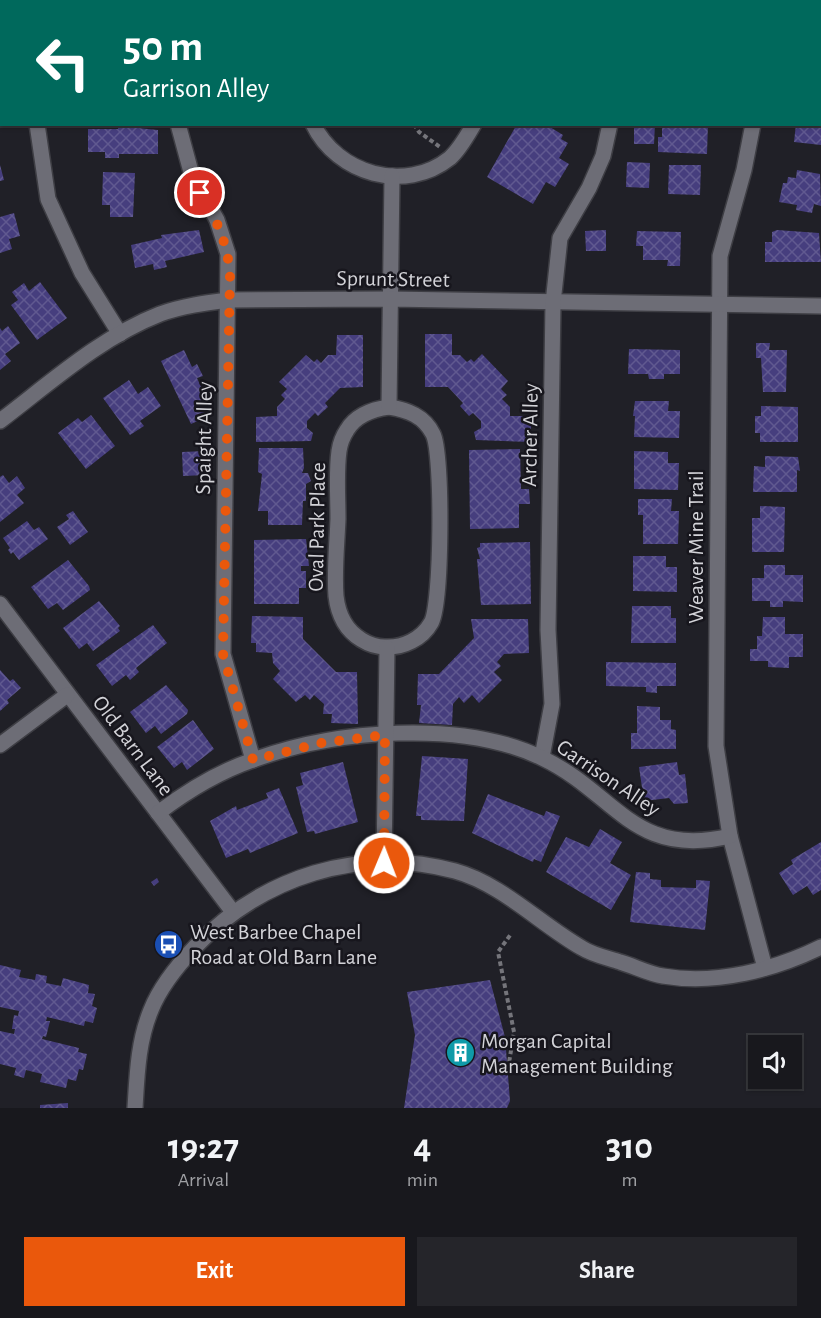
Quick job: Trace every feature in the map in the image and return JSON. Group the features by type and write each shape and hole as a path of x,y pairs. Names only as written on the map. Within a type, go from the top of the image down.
{"street":[{"path":"37,126 48,199 82,273 120,334"},
{"name":"Spaight Alley","path":"179,126 191,172 224,237 230,274 223,654 253,760"},
{"path":"314,126 327,146 345,162 368,172 392,176 421,172 448,159 473,126"},
{"name":"Archer Alley","path":"542,757 552,704 548,630 553,303 560,238 589,188 603,156 610,126"},
{"name":"Weaver Mine Trail","path":"753,126 744,170 720,256 716,746 730,836 765,968"},
{"path":"384,863 387,648 414,640 432,623 438,597 439,533 439,460 434,435 418,416 405,409 389,406 392,176"},
{"name":"Sprunt Street","path":"0,421 120,334 162,313 228,300 390,299 821,306"},
{"name":"Oval Park Place","path":"387,648 367,643 351,631 343,621 336,596 339,450 348,427 359,417 374,409 389,406"},
{"name":"Old Barn Lane","path":"0,604 233,912"},
{"path":"0,745 67,695"},
{"name":"Garrison Alley","path":"158,813 201,783 253,760 321,743 385,735 429,733 502,743 542,757 578,780 646,832 700,842 730,836"},
{"path":"135,1108 138,1058 151,1010 169,977 189,953 233,912 264,892 310,873 350,865 384,863 425,865 455,871 471,878 584,950 663,976 734,975 782,964 821,946"}],"path":[{"path":"415,126 419,132 437,143 444,153"},
{"path":"508,1069 513,1032 498,952 511,934"}],"building":[{"path":"118,126 158,130 158,154 119,154 119,158 105,158 105,152 88,152 88,129 118,129"},
{"path":"516,126 548,126 563,135 561,139 568,143 559,158 569,164 555,187 546,182 533,204 487,177"},
{"path":"634,126 655,126 654,144 634,144"},
{"path":"662,126 708,126 707,154 658,152 658,137 662,137"},
{"path":"796,126 821,126 821,145 794,142"},
{"path":"627,162 650,163 649,188 626,187"},
{"path":"0,165 4,180 0,181"},
{"path":"669,165 701,165 700,195 668,194"},
{"path":"797,170 820,174 821,206 814,204 812,213 796,210 797,205 779,202 783,183 787,183 788,177 796,178"},
{"path":"103,172 135,173 133,217 110,217 110,205 102,205"},
{"path":"14,213 20,236 9,239 12,249 0,253 0,217"},
{"path":"199,230 204,252 165,261 167,267 154,270 153,264 135,268 131,245 162,238 161,235"},
{"path":"606,230 606,251 586,251 585,231"},
{"path":"777,230 819,233 821,262 765,262 765,242 772,242 772,232"},
{"path":"637,231 681,232 680,266 667,266 668,260 643,260 643,246 636,246"},
{"path":"40,282 67,318 37,340 11,305 18,300 12,292 24,283 29,291"},
{"path":"8,326 20,343 5,354 11,361 0,370 0,328 2,331"},
{"path":"425,334 452,334 452,355 460,355 467,362 471,359 474,362 482,354 508,381 501,389 507,395 502,399 510,407 510,416 531,416 531,442 476,440 474,432 481,428 481,421 473,413 469,416 460,406 463,403 448,387 425,387"},
{"path":"337,335 363,335 363,387 340,388 325,403 328,407 318,416 315,413 307,421 307,428 313,433 311,441 256,442 256,417 277,416 277,407 285,399 281,395 287,389 279,382 306,355 314,362 317,359 321,363 328,355 336,355"},
{"path":"756,343 770,343 769,350 787,350 786,392 763,392 761,358 756,358"},
{"path":"629,349 680,350 680,374 664,374 664,379 649,379 648,374 628,374"},
{"path":"184,350 192,367 197,364 203,376 197,378 213,414 191,424 161,361"},
{"path":"129,380 138,394 148,387 161,406 140,421 144,426 130,435 103,398"},
{"path":"635,401 669,401 668,411 680,411 679,438 634,437"},
{"path":"761,406 798,407 798,442 760,442 760,433 755,433 755,416 761,416"},
{"path":"91,415 115,446 86,469 58,433 78,418 82,422"},
{"path":"259,448 303,448 302,473 308,473 311,481 306,484 302,525 268,525 268,511 258,511 262,474 258,472"},
{"path":"520,449 521,489 529,489 530,504 519,504 519,528 470,529 469,450"},
{"path":"205,451 206,475 183,476 182,452"},
{"path":"634,451 668,452 668,463 679,463 678,490 634,489"},
{"path":"765,456 798,457 800,471 797,470 797,492 753,492 754,466 765,467"},
{"path":"3,475 9,483 17,476 25,488 17,495 24,503 0,522 0,477"},
{"path":"638,499 672,499 671,511 679,511 678,544 643,544 643,515 638,515"},
{"path":"760,506 785,507 784,552 752,552 752,518 760,518"},
{"path":"73,511 88,532 70,545 57,527 69,519 66,515"},
{"path":"27,521 34,530 39,527 48,539 19,560 13,552 11,554 8,550 10,548 3,538"},
{"path":"306,539 309,566 301,566 301,571 306,571 306,588 299,588 299,604 254,604 254,540"},
{"path":"530,542 531,604 481,605 477,559 480,559 477,548 480,547 480,543"},
{"path":"633,556 666,556 666,567 677,567 677,592 633,591"},
{"path":"68,560 90,590 63,610 57,603 48,609 31,587"},
{"path":"764,565 785,565 785,575 803,575 803,602 783,601 783,607 770,607 770,601 752,601 752,578 764,578"},
{"path":"99,601 120,626 118,628 120,631 93,651 87,643 79,649 63,628"},
{"path":"632,606 671,606 671,618 676,618 676,643 631,643"},
{"path":"252,616 303,617 303,639 336,672 357,672 358,724 331,723 332,714 323,714 324,704 314,695 310,700 305,695 296,702 273,679 280,671 273,663 272,653 256,652 256,643 251,643"},
{"path":"763,617 785,617 785,634 803,634 803,657 789,657 789,668 768,667 768,661 750,661 750,649 757,649 757,636 762,636"},
{"path":"471,619 528,619 529,653 504,654 497,662 501,666 494,672 502,680 479,703 472,695 464,703 459,697 453,704 452,725 419,723 421,705 417,705 418,674 439,674 474,638"},
{"path":"153,625 167,643 136,668 139,672 130,680 126,675 112,686 96,665"},
{"path":"606,662 676,663 676,686 657,686 657,693 646,692 646,687 606,686"},
{"path":"0,670 10,681 13,679 21,688 7,700 9,703 0,711"},
{"path":"166,685 188,710 187,714 161,734 155,726 146,733 130,712"},
{"path":"637,706 660,707 660,720 671,720 671,729 676,730 676,749 631,749 631,733 637,733"},
{"path":"193,720 214,749 187,770 182,762 174,768 157,747"},
{"path":"422,756 468,759 464,821 421,820 421,816 416,816"},
{"path":"343,762 358,822 315,834 314,831 307,832 296,787 303,785 300,773"},
{"path":"677,762 679,775 685,774 688,803 674,804 669,798 644,801 639,767"},
{"path":"279,788 298,833 250,853 248,849 226,858 210,821 236,806 237,810 268,798 266,793"},
{"path":"488,794 544,816 546,811 560,816 541,862 534,859 533,862 472,833"},
{"path":"600,829 622,842 610,863 631,875 611,910 546,872 566,837 589,847"},
{"path":"821,842 821,890 813,895 807,886 793,895 779,873 793,864 791,860"},
{"path":"636,872 650,873 650,879 661,880 661,887 696,888 696,880 710,881 705,930 630,922"},
{"path":"157,878 159,882 154,886 151,882"},
{"path":"0,965 21,970 19,977 35,980 36,974 47,976 46,983 61,986 63,978 89,985 88,993 95,994 92,1006 97,1008 93,1023 85,1021 84,1026 47,1017 46,1021 50,1021 46,1037 43,1036 42,1039 79,1048 78,1052 87,1054 83,1070 79,1069 76,1081 68,1079 66,1088 40,1082 42,1074 26,1070 24,1078 14,1075 16,1068 0,1064 0,1031 14,1034 15,1029 12,1029 14,1015 18,1016 19,1011 0,1007"},
{"name":"Morgan Capital Management Building","path":"490,980 505,1037 510,1101 507,1108 404,1108 415,1035 407,992"},
{"path":"68,1103 68,1108 40,1108 40,1105"}],"place":[{"name":"West Barbee Chapel Road at Old Barn Lane","path":"169,944"},
{"name":"Morgan Capital Management Building","path":"460,1053"}],"route":[{"path":"200,193 217,220 224,237 230,274 223,654 226,671 253,760 302,746 340,739 385,735 384,863"}]}
